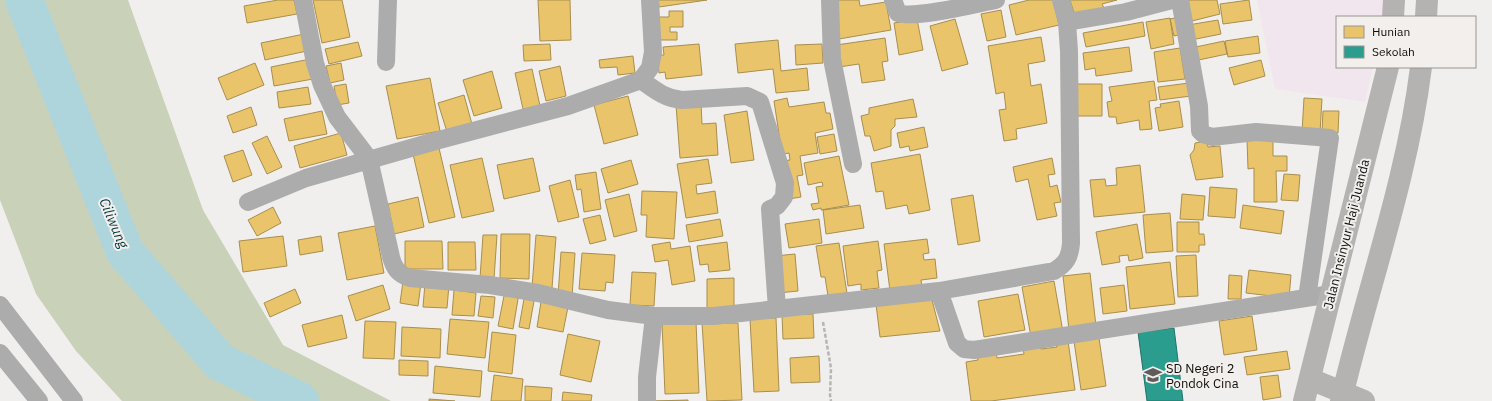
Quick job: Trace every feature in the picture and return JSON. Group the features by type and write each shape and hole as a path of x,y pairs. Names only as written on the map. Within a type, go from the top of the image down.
{"highway":[{"path":"1393,16 1394,0"},
{"path":"1426,16 1427,0"},
{"name":"Jalan Insinyur Haji Juanda","path":"1304,401 1388,68"},
{"path":"1342,397 1396,196 1418,94 1421,68"},
{"path":"1310,379 1342,397 1364,401"}],"street":[{"path":"303,0 315,63 322,85 337,117 369,159 390,257 397,272 410,278 497,286 538,293 608,310 654,316 714,316 939,290 1054,271 1066,262 1070,253 1071,243 1069,51 1067,22 1061,0"},
{"path":"386,62 388,0"},
{"path":"248,202 306,178 369,159 568,106 641,80 650,68 653,52 650,0"},
{"path":"830,0 832,59 853,164"},
{"path":"893,0 898,13 909,15 963,7 996,0"},
{"path":"1067,22 1126,12 1172,0"},
{"path":"1180,0 1198,106 1200,130 1203,134 1212,136 1256,132 1330,138 1307,298"},
{"path":"641,80 665,97 673,99 682,100 747,96 760,102 785,183 784,197 776,206 770,209 776,309"},
{"path":"939,290 957,343 964,349 974,350 1331,294"},
{"path":"0,305 74,401"},
{"path":"647,401 647,377 654,316"},
{"path":"0,353 26,394 39,401"}],"path":[{"path":"818,304 831,368 831,401"}],"shaded area":[{"path":"1257,0 1387,0 1385,16 1336,16 1336,68 1373,68 1365,102 1275,89"}],"green space":[{"path":"0,0 128,0 203,210 283,345 391,401 122,401 76,351 36,294 0,200"}],"building: Hunian":[{"path":"278,0 294,0 297,14 247,23 244,6"},
{"path":"313,0 342,0 350,37 322,43"},
{"path":"538,0 570,0 571,40 540,41"},
{"path":"658,0 707,0 659,7"},
{"path":"832,0 859,0 860,6 886,2 891,30 839,39"},
{"path":"1029,0 1053,0 1059,25 1016,35 1009,5"},
{"path":"1070,0 1117,0 1102,4 1104,8 1075,16"},
{"path":"1190,0 1217,0 1220,14 1188,22 1183,2"},
{"path":"1249,0 1252,20 1223,24 1220,4"},
{"path":"1001,10 1006,37 987,41 981,14"},
{"path":"669,11 683,11 683,27 670,27 670,32 677,32 677,40 655,40 658,17 669,17"},
{"path":"1179,17 1182,34 1174,36 1170,19"},
{"path":"1170,18 1174,44 1151,49 1146,22"},
{"path":"917,19 923,50 899,55 894,23"},
{"path":"955,19 968,64 942,71 930,26"},
{"path":"1218,20 1221,34 1191,40 1188,25"},
{"path":"1143,22 1145,36 1086,47 1083,33"},
{"path":"304,34 307,51 265,60 261,43"},
{"path":"1258,36 1260,53 1228,57 1225,41"},
{"path":"1041,37 1045,61 1028,64 1031,86 1041,84 1047,123 1016,129 1017,139 1004,141 999,110 1006,109 1004,92 996,94 988,46"},
{"path":"885,38 888,61 882,62 885,80 862,83 859,64 839,67 836,45"},
{"path":"778,40 781,71 807,68 809,90 776,93 773,69 738,73 735,44"},
{"path":"1224,41 1227,54 1194,61 1191,48"},
{"path":"358,42 362,56 329,64 325,49"},
{"path":"550,44 551,60 524,61 523,45"},
{"path":"699,44 702,75 666,79 665,72 659,73 657,55 664,55 663,47"},
{"path":"822,44 823,63 796,65 795,45"},
{"path":"1129,47 1132,71 1096,76 1095,68 1085,70 1083,53"},
{"path":"1180,48 1185,79 1158,82 1154,52"},
{"path":"633,56 635,73 618,75 617,67 600,68 599,60"},
{"path":"310,59 313,79 274,86 271,67"},
{"path":"1261,60 1265,76 1234,85 1229,68"},
{"path":"255,63 264,85 227,100 218,78"},
{"path":"341,63 344,80 330,83 326,66"},
{"path":"560,66 566,96 546,101 539,71"},
{"path":"532,69 540,106 523,109 515,73"},
{"path":"492,71 502,108 474,116 463,80"},
{"path":"430,78 440,131 397,139 386,86"},
{"path":"1154,81 1157,100 1149,101 1152,129 1140,130 1139,120 1117,124 1116,117 1109,117 1107,102 1112,101 1109,87"},
{"path":"1189,83 1191,96 1160,100 1158,87"},
{"path":"346,84 349,103 337,105 334,86"},
{"path":"1071,84 1102,84 1102,116 1077,116"},
{"path":"308,87 311,104 279,108 277,92"},
{"path":"464,95 473,128 448,135 438,103"},
{"path":"628,96 638,135 604,144 594,105"},
{"path":"787,98 789,107 824,102 826,113 830,113 833,129 815,133 818,153 800,156 803,175 797,176 801,197 789,199 783,161 790,160 789,153 778,155 780,141 774,101"},
{"path":"1304,98 1322,99 1320,133 1302,132"},
{"path":"913,99 917,117 895,119 895,126 891,130 891,146 874,151 870,136 865,136 861,116 869,114 869,108"},
{"path":"1179,101 1183,127 1159,131 1155,108 1161,107 1160,104"},
{"path":"701,103 702,124 716,123 718,155 680,158 676,105"},
{"path":"251,107 257,125 233,133 227,116"},
{"path":"322,111 327,134 289,141 284,119"},
{"path":"747,111 754,160 731,163 724,115"},
{"path":"1323,111 1339,111 1338,133 1322,132"},
{"path":"924,127 928,147 910,151 909,146 900,148 897,133"},
{"path":"341,133 347,155 300,168 294,146"},
{"path":"834,134 837,151 820,154 817,137"},
{"path":"267,136 282,167 267,174 252,143"},
{"path":"1247,139 1273,139 1273,156 1287,156 1287,171 1276,171 1277,202 1254,202 1254,168 1248,169"},
{"path":"1207,141 1208,147 1220,146 1223,177 1196,180 1190,155 1194,150 1195,143"},
{"path":"439,148 455,217 429,223 413,154"},
{"path":"243,150 252,175 233,182 224,156"},
{"path":"920,154 930,210 909,214 907,205 886,209 883,191 876,192 871,163"},
{"path":"839,156 849,205 813,210 811,204 819,203 816,187 823,186 822,182 808,185 804,163"},
{"path":"482,158 494,211 462,218 450,165"},
{"path":"533,158 540,191 504,199 497,165"},
{"path":"1052,158 1055,174 1048,175 1050,187 1057,185 1061,202 1054,203 1057,216 1037,220 1028,179 1016,182 1013,167"},
{"path":"708,159 712,183 696,185 697,194 715,191 718,213 686,218 677,164"},
{"path":"631,160 638,184 608,193 601,169"},
{"path":"1140,165 1145,212 1094,217 1090,180 1105,179 1106,186 1117,185 1116,168"},
{"path":"596,172 601,209 584,212 581,189 577,190 575,175"},
{"path":"1284,174 1300,175 1298,201 1281,200"},
{"path":"570,180 579,217 558,222 549,186"},
{"path":"1210,187 1237,189 1235,218 1208,216"},
{"path":"642,191 677,192 674,239 646,237 647,215 641,215"},
{"path":"629,194 637,231 614,237 605,200"},
{"path":"1182,194 1205,196 1203,220 1180,219"},
{"path":"973,195 980,241 958,245 951,199"},
{"path":"418,197 424,227 394,234 388,204"},
{"path":"860,205 864,228 826,234 823,210"},
{"path":"1243,205 1284,211 1281,234 1240,228"},
{"path":"273,207 281,223 257,236 248,220"},
{"path":"1170,213 1173,251 1146,253 1143,215"},
{"path":"600,215 606,240 590,244 583,219"},
{"path":"720,219 723,236 689,242 686,225"},
{"path":"819,219 822,243 789,248 785,224"},
{"path":"1177,222 1199,222 1199,234 1204,234 1205,245 1199,245 1199,252 1177,252"},
{"path":"1137,224 1143,258 1129,261 1128,255 1119,256 1120,262 1102,265 1096,232"},
{"path":"375,226 384,273 347,280 338,233"},
{"path":"501,234 530,234 529,279 500,278"},
{"path":"483,235 497,235 494,279 480,278"},
{"path":"536,235 556,237 552,288 532,287"},
{"path":"283,236 287,266 243,272 239,241"},
{"path":"321,236 323,251 300,255 298,240"},
{"path":"927,239 929,253 923,254 924,260 935,259 937,278 921,280 922,287 890,291 884,244"},
{"path":"405,241 442,241 443,269 405,269"},
{"path":"878,241 882,270 877,271 879,288 861,290 861,284 848,286 843,246"},
{"path":"448,242 475,242 476,270 448,270"},
{"path":"670,242 671,249 690,246 695,281 672,285 668,260 655,262 652,245"},
{"path":"727,242 730,270 709,272 708,264 700,265 697,246"},
{"path":"839,243 847,293 828,296 825,277 821,277 816,246"},
{"path":"561,252 575,253 572,297 558,296"},
{"path":"582,253 615,255 613,283 606,282 605,291 579,289"},
{"path":"795,254 798,291 778,293 775,256"},
{"path":"1196,255 1198,296 1178,297 1176,256"},
{"path":"1170,262 1175,304 1130,309 1126,267"},
{"path":"1249,270 1291,275 1289,298 1246,293"},
{"path":"632,272 656,273 654,306 630,305"},
{"path":"1090,273 1096,326 1069,330 1063,276"},
{"path":"1229,275 1242,276 1241,299 1228,299"},
{"path":"734,278 734,310 707,310 707,279"},
{"path":"403,281 421,283 418,306 400,303"},
{"path":"1054,281 1063,332 1031,337 1022,287"},
{"path":"425,283 449,285 447,308 423,307"},
{"path":"383,285 390,309 356,321 348,296"},
{"path":"1124,285 1127,311 1103,314 1100,288"},
{"path":"295,289 301,303 270,317 264,303"},
{"path":"454,290 476,293 474,316 452,315"},
{"path":"505,291 519,293 513,329 498,326"},
{"path":"1018,294 1025,330 984,337 978,301"},
{"path":"481,296 495,297 493,318 478,316"},
{"path":"524,299 534,301 529,329 519,327"},
{"path":"932,300 940,331 880,337 876,304"},
{"path":"541,302 568,307 563,332 537,327"},
{"path":"813,314 814,338 783,339 782,315"},
{"path":"342,315 347,338 308,347 302,325"},
{"path":"1252,316 1257,350 1224,355 1219,321"},
{"path":"776,318 779,391 754,392 750,319"},
{"path":"450,319 489,322 485,358 447,354"},
{"path":"365,321 396,322 394,359 363,358"},
{"path":"696,322 699,393 665,394 662,323"},
{"path":"702,323 738,323 742,400 707,401"},
{"path":"402,327 441,329 440,358 401,356"},
{"path":"492,332 516,335 512,374 488,371"},
{"path":"568,334 600,341 591,382 560,375"},
{"path":"1099,338 1106,386 1081,390 1074,341"},
{"path":"1068,341 1075,390 991,401 971,401 966,362 978,360 977,354 996,352 997,358 1024,354 1023,347 1041,345 1041,349 1057,347 1056,342"},
{"path":"1287,351 1290,369 1247,375 1244,357"},
{"path":"819,356 820,382 791,383 790,358"},
{"path":"399,360 428,361 428,376 399,375"},
{"path":"435,366 482,371 480,397 433,393"},
{"path":"494,375 523,379 521,401 491,401"},
{"path":"1278,375 1281,397 1263,400 1260,377"},
{"path":"525,386 552,388 551,401 525,401"},
{"path":"563,392 592,395 591,401 562,401"},
{"path":"429,399 455,401 429,401"},
{"path":"688,400 688,401 654,401"}],"building: Sekolah":[{"path":"1174,328 1183,401 1147,401 1138,332"}],"waterway":[{"name":"Ciliwung","path":"24,0 125,252 220,362 300,401"}],"place":[{"name":"SD Negeri 2 Pondok Cina","path":"1153,375"}]}
